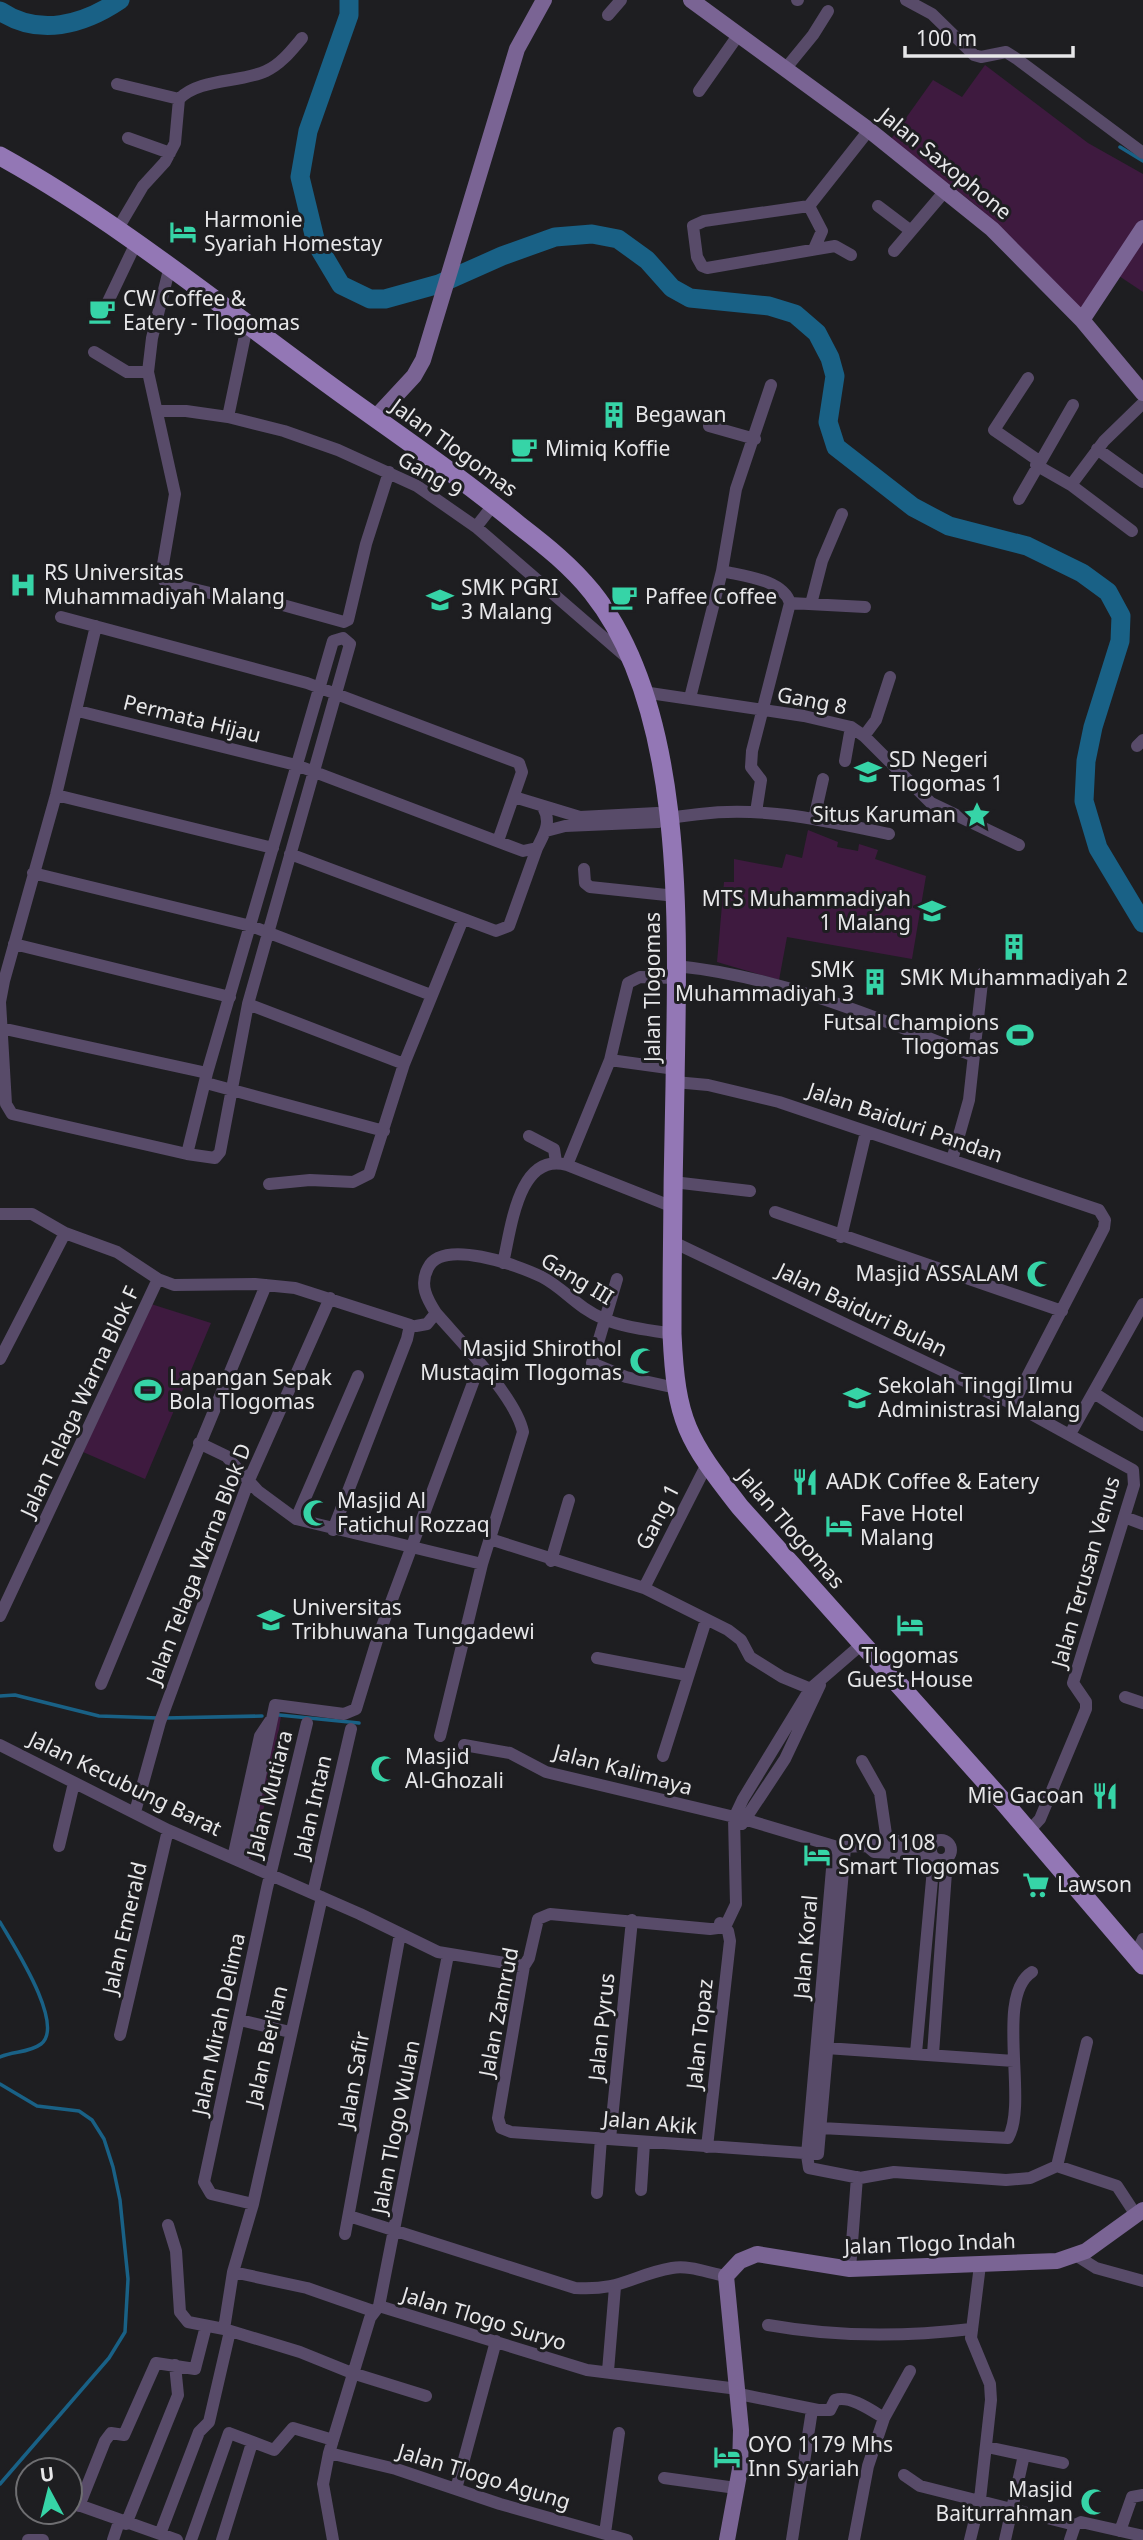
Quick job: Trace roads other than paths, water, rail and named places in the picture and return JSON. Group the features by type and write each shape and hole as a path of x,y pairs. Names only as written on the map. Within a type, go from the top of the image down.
{"main road":[{"path":"375,418 414,376 423,360 522,38 544,0"},
{"name":"Jalan Saxophone","path":"691,0 869,130 1010,244 1082,320 1143,393"},
{"name":"Jalan Tlogomas","path":"0,156 170,266 247,326 494,504 579,576 609,616 643,692 669,817 676,896 672,1334 676,1388 685,1428 706,1464 740,1507 858,1646 1140,1953"},
{"path":"1082,320 1143,228"},
{"name":"Jalan Tlogo Indah","path":"726,2276 740,2261 757,2254 850,2269 1057,2261 1077,2256 1140,2212"},
{"path":"726,2276 741,2446 727,2540"}],"street":[{"path":"608,15 621,0"},
{"path":"906,0 932,14 974,55 985,57 1006,52 1143,153"},
{"path":"786,68 813,35 828,11"},
{"path":"699,91 739,34"},
{"path":"117,230 143,187 175,143 179,99 191,90 265,72 282,61 302,38"},
{"path":"117,84 179,99"},
{"path":"835,246 707,268 702,267 697,257 693,231 695,223 704,221 809,206 869,130"},
{"path":"128,138 170,153"},
{"path":"894,251 945,191"},
{"path":"809,206 822,230 835,246 851,255"},
{"path":"878,206 911,232"},
{"path":"814,249 822,230"},
{"path":"104,310 136,243"},
{"path":"170,266 152,338 148,372 175,494 161,576 166,582 211,593"},
{"path":"228,417 247,326"},
{"path":"94,352 127,372 148,372"},
{"path":"1028,378 993,430 1132,531"},
{"path":"690,698 722,571 736,489 771,385"},
{"path":"1071,485 1097,449 1143,403"},
{"path":"1019,499 1037,463 1073,405"},
{"name":"Gang 9","path":"158,411 186,411 228,417 313,440 389,472 439,500 476,527 622,651 634,667"},
{"path":"709,426 755,439"},
{"path":"1097,449 1143,482"},
{"path":"272,602 344,622 348,620 366,544 389,472"},
{"path":"476,527 494,504"},
{"path":"811,604 822,561 842,514"},
{"path":"722,571 772,584 787,594 790,603 751,758 753,772 761,780 756,811"},
{"path":"790,603 865,607"},
{"path":"61,617 320,687 519,763 522,772 498,841"},
{"path":"96,626 78,711 13,944 0,1002 6,1104 12,1114 187,1154 210,1158 218,1156 248,1004 337,693 349,642 343,638 333,641 206,1078 187,1154"},
{"path":"864,736 876,720 890,677"},
{"name":"Gang 8","path":"643,692 804,716 851,727 864,736 931,803 1019,845"},
{"name":"Permata Hijau","path":"78,711 296,765 523,850"},
{"path":"845,761 851,727"},
{"path":"814,819 823,779"},
{"path":"56,795 273,848"},
{"path":"514,797 580,821"},
{"path":"290,854 496,932 509,926 537,848 546,831 548,822 543,807"},
{"path":"546,831 580,821 657,813 669,817 756,811 889,834"},
{"path":"531,865 523,850 537,848"},
{"path":"584,869 585,883 590,887 676,896"},
{"path":"33,873 251,926 431,995"},
{"path":"269,1184 360,1181 372,1169 404,1064 463,919"},
{"path":"13,944 230,997"},
{"path":"562,1163 610,1060 628,982 640,977 676,972 724,971 891,1023 974,1056"},
{"path":"952,1160 969,1100 983,973"},
{"path":"248,1004 404,1064"},
{"path":"1,1028 206,1078 233,1090 384,1131"},
{"name":"Jalan Baiduri Pandan","path":"610,1060 770,1099 1088,1204 1104,1215 1104,1228 1062,1311"},
{"path":"841,1237 866,1132"},
{"path":"529,1136 554,1149 562,1163"},
{"path":"503,1263 527,1179 540,1167 562,1163 673,1207"},
{"path":"673,1182 750,1191"},
{"path":"775,1212 841,1237 1062,1311 1013,1404"},
{"path":"0,1214 32,1214 65,1233 117,1252 158,1279 185,1286 295,1287 413,1326 427,1324 433,1308 480,1364 519,1418 523,1432 482,1564 440,1737"},
{"path":"0,1359 65,1233"},
{"name":"Jalan Baiduri Bulan","path":"673,1242 1013,1404 1113,1457"},
{"name":"Gang III","path":"433,1308 423,1284 424,1276 438,1256 458,1253 503,1263 540,1276 579,1307 604,1319 672,1334"},
{"name":"Jalan Telaga Warna Blok F","path":"0,1616 158,1279"},
{"path":"617,1279 592,1356 594,1365 626,1377 676,1388"},
{"path":"100,1684 266,1285"},
{"name":"Jalan Telaga Warna Blok D","path":"135,1812 161,1718 249,1480 330,1297"},
{"path":"1070,1434 1143,1304"},
{"path":"333,1530 413,1326"},
{"path":"238,1860 260,1736 275,1705 344,1714 354,1712 480,1364"},
{"path":"296,1519 358,1376"},
{"path":"1094,1393 1143,1425"},
{"path":"199,1443 226,1456 249,1480 296,1519 482,1564"},
{"name":"Jalan Terusan Venus","path":"1028,1832 1040,1819 1087,1705 1073,1683 1135,1475 1130,1466 1113,1457"},
{"name":"Gang 1","path":"644,1588 706,1464"},
{"path":"551,1561 569,1500"},
{"path":"1124,1517 1143,1524"},
{"path":"490,1539 551,1561 644,1588 735,1635 750,1657 782,1677 817,1688"},
{"path":"663,1756 706,1620"},
{"path":"858,1646 841,1660 817,1688 785,1759 741,1819 839,1847 867,1846 876,1840 936,1853"},
{"path":"597,1658 687,1675"},
{"path":"1125,1697 1143,1703"},
{"name":"Jalan Mutiara","path":"271,1874 307,1723"},
{"name":"Jalan Intan","path":"317,1895 351,1729"},
{"name":"Jalan Kecubung Barat","path":"0,1745 169,1830 448,1955 524,1966"},
{"name":"Jalan Kalimaya","path":"464,1745 510,1753 546,1772 741,1819"},
{"path":"862,1761 880,1793 887,1841"},
{"path":"59,1846 74,1783"},
{"name":"Jalan Topaz","path":"707,2147 730,1941 721,1926 736,1904 734,1832 741,1819"},
{"name":"Jalan Emerald","path":"120,2035 169,1830"},
{"path":"867,1846 874,1852 936,1853"},
{"path":"839,1847 820,2151 807,2155 807,2164 815,2172 857,2178 894,2172 1006,2180 1030,2178 1057,2166 1114,2183 1140,2212"},
{"name":"Jalan Koral","path":"807,2155 839,1847"},
{"path":"916,2053 936,1853"},
{"path":"933,2054 942,1952 936,1853"},
{"name":"Jalan Mirah Delima","path":"253,2204 211,2194 204,2182 271,1874"},
{"name":"Jalan Berlian","path":"160,2534 199,2432 208,2423 227,2330 233,2272 253,2204 317,1895"},
{"name":"Jalan Zamrud","path":"498,2118 524,1966 529,1958 535,1925 542,1916 632,1920"},
{"path":"632,1920 721,1926"},
{"name":"Jalan Pyrus","path":"597,2193 632,1920"},
{"name":"Jalan Safir","path":"345,2234 400,1934"},
{"path":"925,1951 942,1952"},
{"name":"Jalan Tlogo Wulan","path":"376,2309 395,2231 448,1955"},
{"path":"821,2127 1008,2138 1013,2116 1016,1992 1032,1972"},
{"path":"240,2020 289,2032"},
{"path":"1057,2166 1087,2042"},
{"path":"826,2048 1014,2061"},
{"name":"Jalan Akik","path":"498,2118 501,2128 511,2132 807,2155"},
{"path":"641,2190 644,2143"},
{"path":"850,2269 857,2178"},
{"path":"349,2216 575,2288 615,2287 672,2268 687,2267 726,2276"},
{"path":"168,2225 176,2251 180,2312 188,2322 227,2330 426,2396"},
{"path":"1077,2256 1096,2268 1143,2281"},
{"path":"970,2540 981,2499 991,2391 971,2329 980,2265"},
{"path":"233,2272 307,2288 376,2309"},
{"path":"608,2371 615,2287"},
{"name":"Jalan Tlogo Suryo","path":"333,2540 323,2484 352,2373 376,2309 496,2341 556,2363 738,2391 812,2410"},
{"path":"768,2325 808,2332 874,2334 971,2329"},
{"path":"84,2485 111,2432 124,2435 156,2363 196,2367 206,2326"},
{"path":"456,2489 496,2341"},
{"path":"113,2540 178,2395 175,2365"},
{"path":"854,2540 868,2466 884,2418 910,2371"},
{"path":"792,2540 812,2410 830,2410 837,2398 841,2398 864,2406 884,2418"},
{"path":"208,2423 252,2443 222,2540"},
{"name":"Jalan Tlogo Agung","path":"252,2443 274,2450 293,2428 331,2446 396,2469 627,2540"},
{"path":"191,2540 229,2433"},
{"path":"605,2533 619,2433"},
{"path":"987,2447 1063,2463"},
{"path":"1005,2540 1014,2510 1024,2455"},
{"path":"904,2475 920,2486 981,2499 1014,2510 1075,2525 1086,2523 1143,2536"},
{"path":"664,2478 736,2488"},
{"path":"1120,2531 1132,2497 1143,2495"},
{"path":"84,2508 177,2540"},
{"path":"1070,2540 1075,2525"},
{"path":"28,2540 43,2540"}],"waterway":[{"path":"0,11 30,24 61,25 91,16 120,0"},
{"path":"349,0 349,15 308,131 300,177 316,243 341,285 370,299 385,299 439,284 502,256 555,237 592,234 618,239 647,260 672,288 690,298 769,306 795,314 817,333 830,358 835,376 828,422 836,447 913,507 949,526 1027,546 1082,573 1108,592 1121,616 1120,641 1093,727 1086,761 1084,801 1098,848 1143,923"},
{"path":"1120,147 1143,161"},
{"path":"0,1696 15,1695 99,1716 158,1718"},
{"path":"279,1715 359,1723"},
{"path":"166,1718 262,1716"},
{"path":"0,1922 25,1965 47,2020 47,2034 41,2044 0,2057"},
{"path":"0,2084 37,2106 79,2111 92,2120 104,2139 113,2167 120,2200 128,2279 125,2332 109,2358 0,2484"}],"place":[{"name":"Harmonie Syariah Homestay","path":"183,232"},
{"name":"CW Coffee & Eatery - Tlogomas","path":"102,311"},
{"name":"Begawan","path":"614,415"},
{"name":"Mimiq Koffie","path":"524,449"},
{"name":"RS Universitas Muhammadiyah Malang","path":"23,585"},
{"name":"Paffee Coffee","path":"624,597"},
{"name":"SMK PGRI 3 Malang","path":"440,600"},
{"name":"SD Negeri Tlogomas 1","path":"868,772"},
{"name":"Situs Karuman","path":"977,815"},
{"name":"MTS Muhammadiyah 1 Malang","path":"932,911"},
{"name":"SMK Muhammadiyah 2","path":"1014,947"},
{"name":"SMK Muhammadiyah 3","path":"875,982"},
{"name":"Futsal Champions Tlogomas","path":"1020,1035"},
{"name":"Masjid ASSALAM","path":"1040,1274"},
{"name":"Masjid Shirothol Mustaqim Tlogomas","path":"643,1361"},
{"name":"Lapangan Sepak Bola Tlogomas","path":"148,1390"},
{"name":"Sekolah Tinggi Ilmu Administrasi Malang","path":"857,1398"},
{"name":"AADK Coffee & Eatery","path":"805,1482"},
{"name":"Masjid Al Fatichul Rozzaq","path":"316,1513"},
{"name":"Fave Hotel Malang","path":"839,1526"},
{"name":"Universitas Tribhuwana Tunggadewi","path":"271,1620"},
{"name":"Tlogomas Guest House","path":"910,1625"},
{"name":"Masjid Al-Ghozali","path":"384,1769"},
{"name":"Mie Gacoan","path":"1105,1796"},
{"name":"OYO 1108 Smart Tlogomas","path":"817,1855"},
{"name":"Lawson","path":"1036,1885"},
{"name":"OYO 1179 Mhs Inn Syariah","path":"727,2457"},
{"name":"Masjid Baiturrahman","path":"1094,2502"}]}
